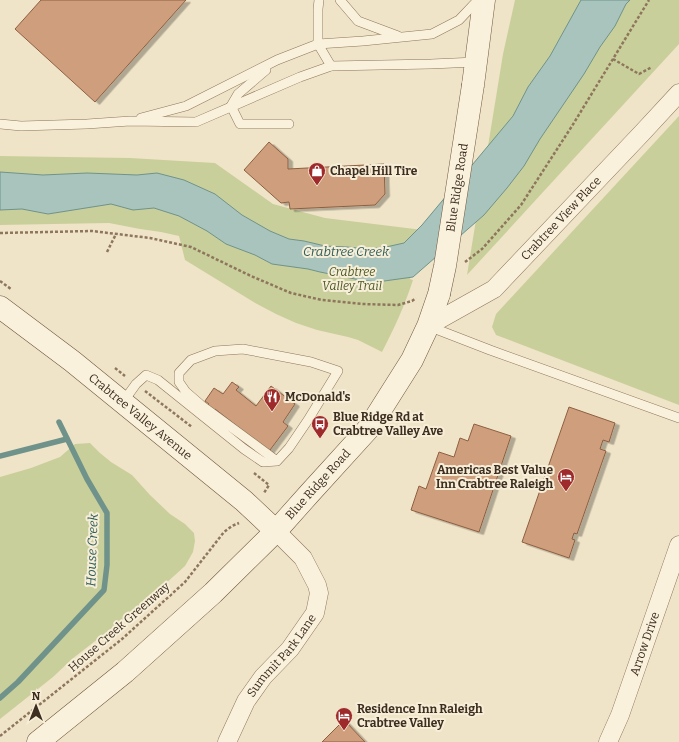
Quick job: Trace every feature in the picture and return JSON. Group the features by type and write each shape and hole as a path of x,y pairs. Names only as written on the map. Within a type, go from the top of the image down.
{"main road":[{"name":"Blue Ridge Road","path":"38,742 131,667 213,593 276,531 368,428 412,360 428,326 439,294 445,266 473,85 484,0"},
{"name":"Crabtree Valley Avenue","path":"0,308 72,361 123,402 248,504 276,531"}],"street":[{"name":"Crabtree View Place","path":"428,326 494,289 642,134 679,93"},
{"name":"Summit Park Lane","path":"227,742 246,701 263,677 290,649 315,613 319,593 317,585 303,558 276,531"},
{"name":"Arrow Drive","path":"608,742 620,715 679,545"}],"lane":[{"path":"319,0 318,44 331,66"},
{"path":"340,0 358,21 401,37"},
{"path":"130,121 186,106 278,60 318,44 432,34 459,20 478,0"},
{"path":"231,106 238,94 278,60"},
{"path":"0,124 21,126 130,121 196,122 300,77 331,66 476,62"},
{"path":"231,106 240,124 289,124"},
{"path":"428,326 679,418"},
{"path":"123,402 136,384 146,375 158,380 244,449 263,462 277,461 290,448 338,371 311,362 243,349 215,351 191,360 179,373 179,382 186,392 201,405 277,461"}],"path":[{"path":"613,59 639,74 652,67"},
{"path":"0,233 92,231 150,238 190,247"},
{"path":"107,252 116,234"},
{"name":"House Creek Greenway","path":"0,736 122,639 185,582 224,532 240,522"}],"green space":[{"path":"515,0 679,0 679,44 467,275 503,54"},
{"path":"679,116 679,405 496,335 492,327 496,314"},
{"name":"Crabtree Valley Trail","path":"0,156 130,158 215,163 273,204 325,218 423,230 418,254 410,279 413,280 399,317 382,352 358,340 296,323 257,304 185,260 179,236 109,223 0,225"},
{"path":"90,443 111,462 132,475 170,514 185,524 194,533 195,541 193,552 185,566 144,603 72,659 53,677 0,719 0,477 31,468 60,457 75,444"}],"water":[{"name":"Crabtree Creek","path":"581,0 630,0 626,4 615,26 540,139 524,166 507,188 484,215 413,277 377,282 272,264 255,255 226,244 207,231 179,216 154,208 133,210 111,204 48,214 22,209 0,210 0,172 43,175 87,173 137,175 157,173 184,180 215,194 242,215 270,231 289,239 325,246 368,249 404,243 422,225 513,116 528,87 550,56"}],"building":[{"path":"41,0 186,0 95,102 15,29"},
{"path":"269,142 288,159 288,169 384,164 385,194 375,205 290,209 289,202 281,203 244,170"},
{"path":"232,382 239,387 236,390 256,406 271,386 295,404 283,422 288,426 267,454 251,437 215,409 213,412 206,407 209,404 205,401 214,388 223,394"},
{"name":"Americas Best Value Inn Crabtree Raleigh","path":"569,407 615,423 609,442 603,440 600,449 606,451 577,534 574,533 572,539 575,540 569,558 522,542"},
{"path":"474,424 511,436 479,532 411,510 419,486 426,489 439,452 454,457 460,438 468,441"},
{"name":"Residence Inn Raleigh Crabtree Valley","path":"344,720 365,742 322,742"}],"waterway":[{"name":"House Creek","path":"0,698 18,682 104,590 107,565 107,513 87,479 59,422"},
{"path":"0,456 67,439"}],"place":[{"name":"Chapel Hill Tire","path":"317,186"},
{"name":"McDonald's","path":"272,412"},
{"name":"Blue Ridge Rd at Crabtree Valley Ave","path":"320,439"},
{"name":"Americas Best Value Inn Crabtree Raleigh","path":"566,492"},
{"name":"Residence Inn Raleigh Crabtree Valley","path":"344,731"}]}
